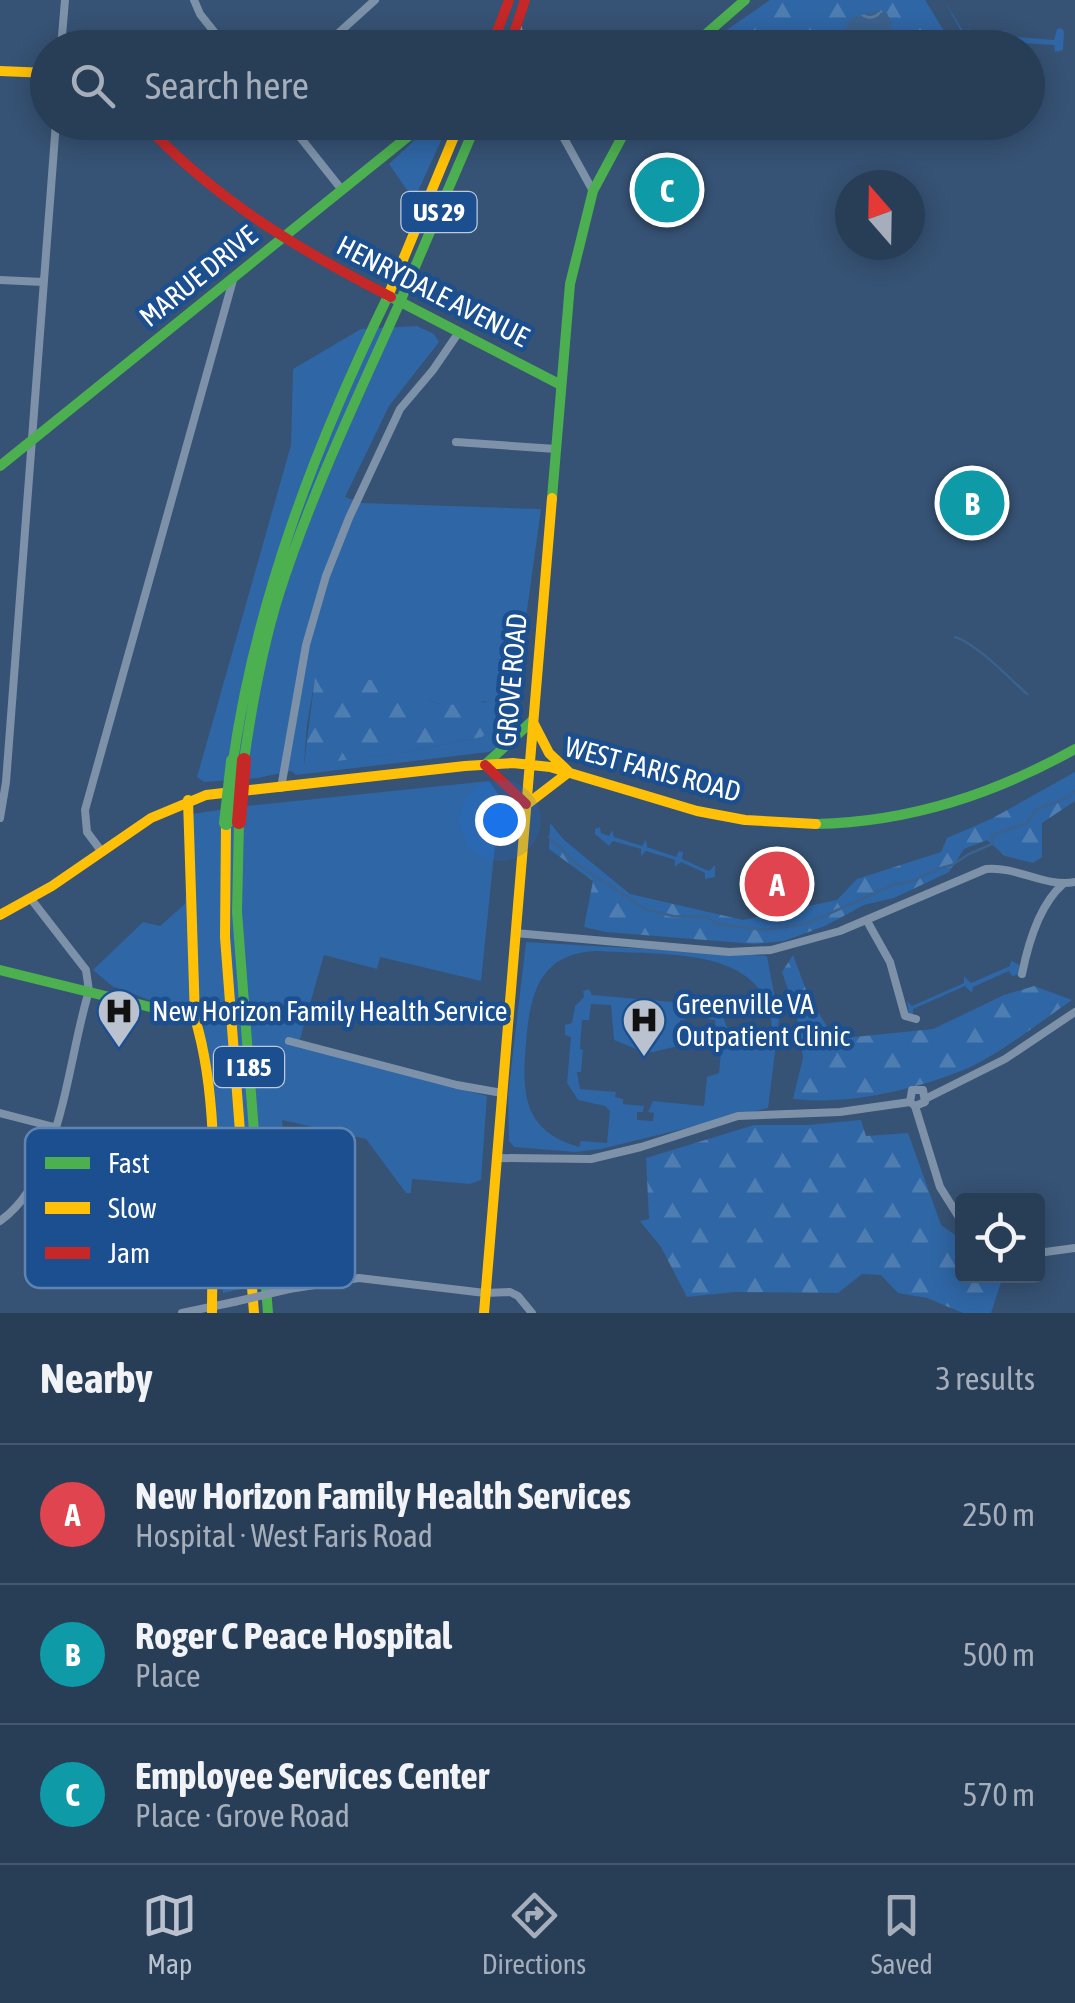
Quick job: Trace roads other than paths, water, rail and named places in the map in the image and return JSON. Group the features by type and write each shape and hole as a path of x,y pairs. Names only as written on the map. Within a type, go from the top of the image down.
{"main road":[{"path":"498,30 509,0"},
{"path":"517,30 525,0"},
{"path":"711,30 745,0"},
{"path":"0,70 30,72"},
{"name":"HENRYDALE AVENUE","path":"160,140 177,160 235,207 336,271 561,385"},
{"name":"MARUE DRIVE","path":"0,466 404,140"},
{"name":"US 29","path":"394,299 453,140"},
{"name":"US 29","path":"394,299 469,140"},
{"name":"GROVE ROAD","path":"484,1313 570,284 593,190 620,140"},
{"name":"I 185","path":"239,1128 224,937 239,761 285,578 394,299"},
{"path":"532,720 549,753 569,772 526,804 485,765 532,720"},
{"name":"WEST FARIS ROAD","path":"0,915 31,900 151,817 188,800 485,765 529,764 730,818 833,824 896,816 962,800 1075,749"},
{"path":"188,800 195,1018 204,1048 210,1128"},
{"name":"I 185","path":"232,822 254,1128"},
{"path":"0,970 195,1018"},
{"name":"I 185","path":"252,1288 254,1313"},
{"name":"I 185","path":"266,1288 268,1313"}],"street":[{"path":"63,30 65,0"},
{"path":"194,0 213,30"},
{"path":"342,30 375,0"},
{"path":"0,818 6,782 9,679 54,140"},
{"path":"302,140 342,190"},
{"path":"565,140 593,190"},
{"path":"0,280 42,282"},
{"path":"102,852 87,832 85,810 233,280"},
{"path":"281,788 306,645 326,576 352,509 400,408 433,370 458,332"},
{"path":"456,442 556,449"},
{"path":"516,933 755,951 806,942 867,921 986,869 1007,868 1063,884 1075,882"},
{"path":"1022,974 1042,912 1051,894 1063,884"},
{"path":"0,1113 54,1128 89,991 86,970 31,900"},
{"path":"867,921 890,962 905,1016 916,1019"},
{"path":"497,1158 591,1159 642,1148 738,1116 875,1108 911,1101 959,1083 1075,1012"},
{"path":"289,1041 502,1093"},
{"path":"911,1101 917,1088 926,1097 925,1130"},
{"path":"911,1101 925,1130 940,1187 955,1211"},
{"path":"0,1220 25,1197"},
{"path":"1045,1252 1075,1248"},
{"path":"355,1279 510,1292 532,1313"},
{"path":"182,1313 212,1310 295,1288"}],"water":[{"path":"880,10 887,13 891,30 842,30 851,18"}],"waterway":[{"path":"955,637 982,654 1027,694"},
{"path":"549,837 578,865 645,909 765,930 806,924 895,884 952,865 992,844 992,835 1027,823 1036,810 1075,791"}],"place":[{"name":"Employee Services Center","path":"667,190"},
{"name":"Roger C Peace Hospital","path":"972,503"},
{"name":"New Horizon Family Health Services","path":"777,884"},
{"name":"New Horizon Family Health Service","path":"119,1049"},
{"name":"Greenville VA Outpatient Clinic","path":"644,1058"}]}
